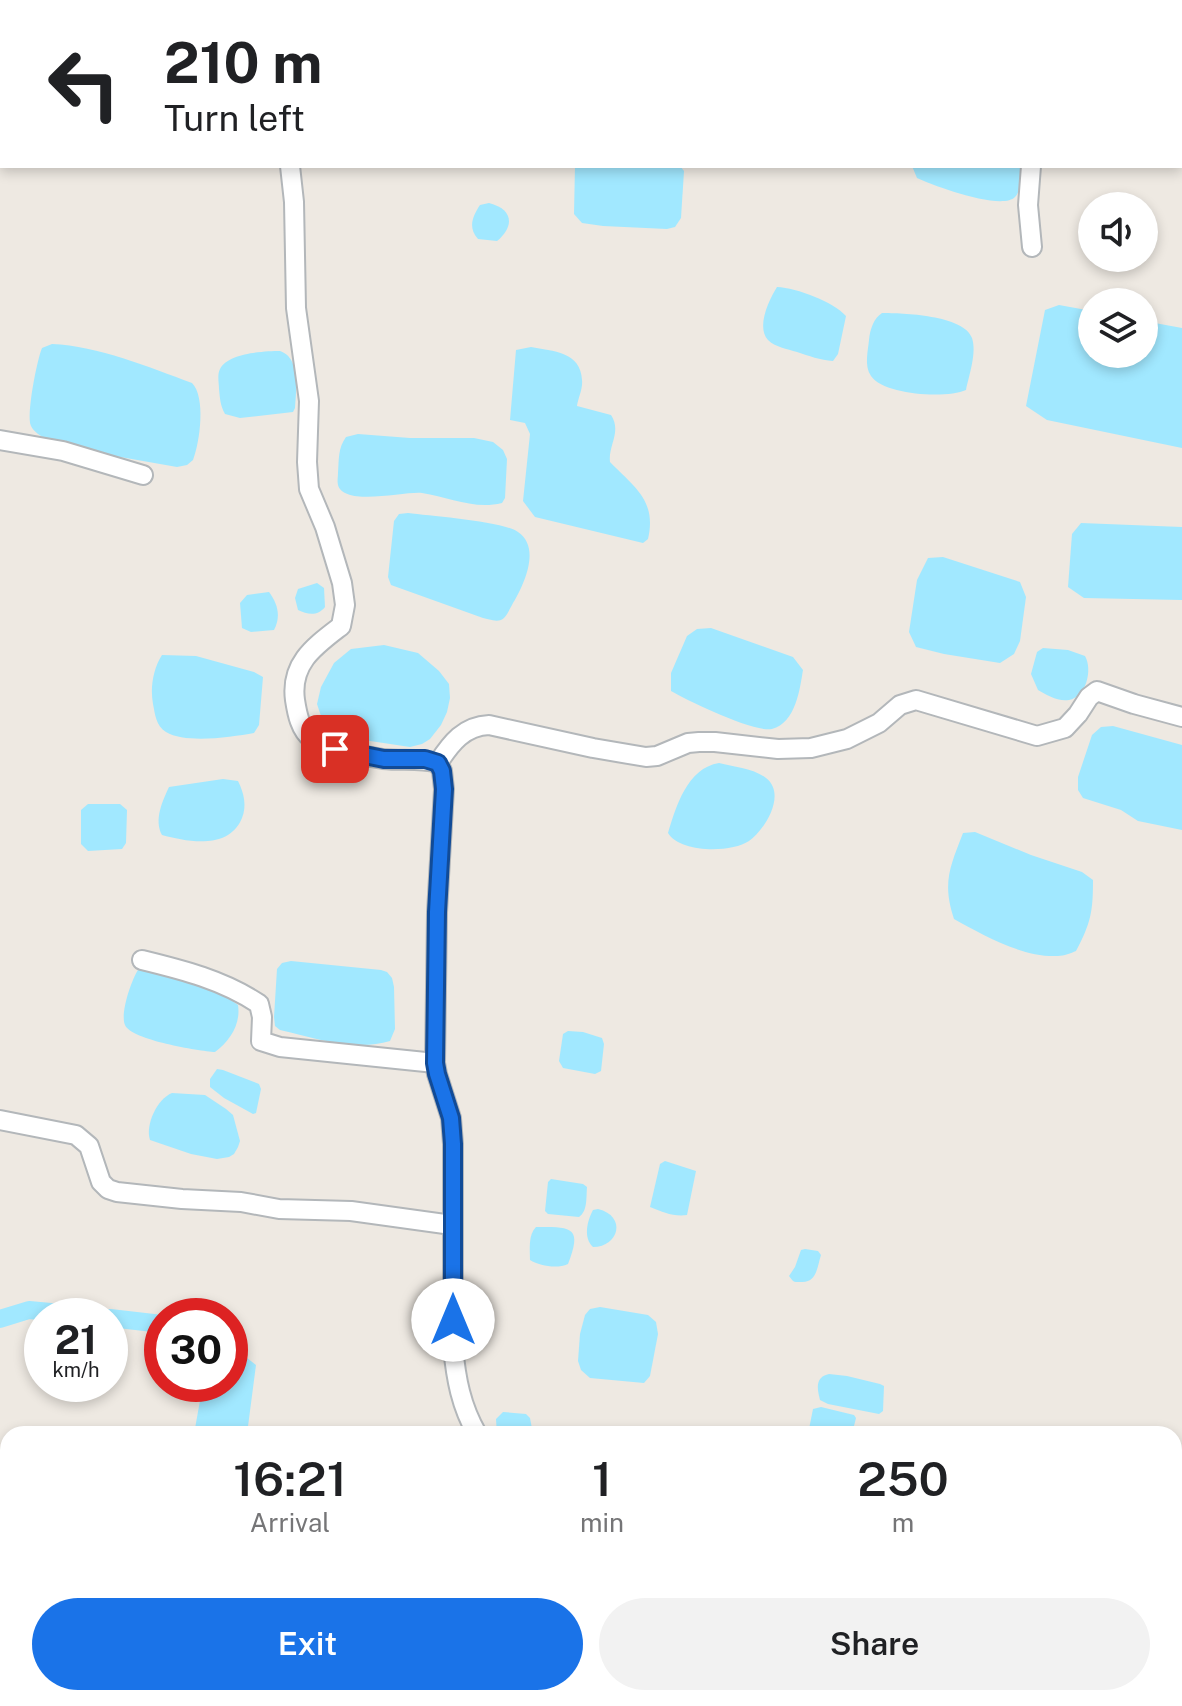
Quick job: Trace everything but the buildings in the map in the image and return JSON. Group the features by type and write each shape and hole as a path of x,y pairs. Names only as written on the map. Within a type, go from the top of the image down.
{"street":[{"path":"290,168 296,308 309,401 309,489 325,527 342,583 345,605 341,626 301,662 294,690 297,718 310,738 335,749 384,759 425,759 438,763 442,771 444,789 437,912 435,1063 451,1118 453,1144 455,1372 466,1415 472,1426"},
{"path":"1031,168 1028,205 1032,247"},
{"path":"0,440 63,451 143,475"},
{"path":"438,763 460,735 471,727 481,725 646,757 699,742 778,749 811,748 847,739 879,723 900,705 916,700 1037,736 1065,728 1097,691 1182,717"},
{"path":"142,960 202,975 259,1004 261,1041 295,1049 435,1063"},
{"path":"0,1120 76,1135 89,1146 101,1182 117,1192 241,1202 279,1209 351,1211 452,1225"}],"water":[{"path":"575,168 682,168 684,171 681,218 675,227 603,226 582,223 574,214"},
{"path":"913,168 1022,168 1017,194 1008,201 968,196 917,178"},
{"path":"489,203 503,209 509,219 507,230 497,241 478,239 473,231 472,222 477,209"},
{"path":"777,287 814,297 846,316 838,354 833,361 781,348 768,340 763,321"},
{"path":"1059,305 1078,308 1078,368 1158,368 1158,324 1182,328 1182,448 1047,420 1026,406 1045,310"},
{"path":"882,313 932,317 967,330 974,350 966,390 916,394 889,387 871,376 867,358 871,328"},
{"path":"52,344 105,353 192,383 200,409 198,442 193,460 177,467 109,455 46,439 38,434 30,420 33,387 42,348"},
{"path":"531,347 571,358 577,364 582,380 577,406 611,415 615,433 610,462 641,495 649,514 648,539 643,543 535,517 523,501 530,434 525,423 510,420 516,350"},
{"path":"280,351 291,360 296,375 293,412 240,418 225,414 220,402 218,379 224,364 247,354"},
{"path":"358,434 474,438 493,442 503,450 507,459 505,498 502,503 481,505 422,493 363,497 343,492 338,485 340,450 346,437"},
{"path":"399,514 497,525 518,532 525,539 530,557 528,568 504,618 496,621 483,618 391,585 388,577 394,521"},
{"path":"1081,523 1182,527 1182,600 1084,598 1068,587 1072,534"},
{"path":"943,557 1020,582 1026,597 1020,641 1014,654 1000,663 916,647 909,632 917,580 928,558"},
{"path":"317,583 324,588 325,607 313,614 298,610 295,598 298,589"},
{"path":"269,592 278,611 274,630 251,632 242,628 240,603 247,595"},
{"path":"711,628 793,657 803,670 795,704 787,720 772,729 751,726 671,691 671,673 687,636 697,629"},
{"path":"384,645 418,653 449,684 447,712 441,725 422,744 410,747 357,739 332,729 321,716 317,704 321,687 334,663 351,649"},
{"path":"1043,648 1068,650 1085,656 1088,675 1084,688 1075,698 1061,700 1038,690 1031,674 1037,652"},
{"path":"162,655 196,656 263,677 259,725 254,733 197,739 166,732 155,716 152,692 154,672"},
{"path":"1113,726 1182,745 1182,830 1138,821 1121,810 1083,798 1078,790 1078,777 1092,735 1101,727"},
{"path":"719,763 749,770 766,778 772,785 774,802 767,820 749,841 730,848 706,849 674,840 668,833 684,790 699,772"},
{"path":"223,779 238,781 243,795 244,813 236,828 228,835 207,841 162,835 159,817 169,787"},
{"path":"88,804 120,804 127,810 126,843 122,849 88,851 81,844 81,810"},
{"path":"975,832 1082,872 1093,880 1090,917 1076,951 1058,956 1031,953 1004,944 954,919 948,885 951,866 963,833"},
{"path":"291,961 387,972 394,987 395,1029 390,1041 363,1045 335,1043 280,1030 275,1026 277,969 282,963"},
{"path":"148,969 206,987 238,1005 236,1025 220,1048 215,1052 152,1040 125,1025 124,1013 132,982 138,970"},
{"path":"568,1031 602,1038 601,1071 595,1074 563,1068 559,1061 563,1034"},
{"path":"217,1069 259,1084 261,1089 256,1113 224,1098 210,1087 210,1079"},
{"path":"172,1093 205,1095 233,1115 240,1141 234,1154 217,1159 150,1140 149,1127 154,1113"},
{"path":"665,1161 696,1171 687,1215 673,1215 650,1207 660,1164"},
{"path":"551,1179 587,1187 585,1208 579,1217 548,1214 545,1211"},
{"path":"598,1209 613,1218 616,1231 609,1242 593,1247 587,1229 593,1210"},
{"path":"536,1227 558,1227 571,1231 574,1242 568,1264 549,1266 530,1260 531,1238"},
{"path":"801,1250 818,1251 821,1255 817,1269 810,1280 795,1282 789,1276"},
{"path":"600,1307 648,1315 656,1322 658,1334 650,1376 644,1383 590,1378 581,1370 578,1361 585,1315 590,1309"},
{"path":"248,1359 256,1365 248,1426 195,1426 200,1402 248,1402"},
{"path":"829,1374 884,1386 883,1411 879,1414 820,1400 819,1380"},
{"path":"821,1407 854,1415 854,1426 810,1426 813,1409"},
{"path":"503,1412 526,1414 532,1426 496,1426 496,1419"}],"waterway":[{"path":"0,1319 24,1312"},
{"path":"128,1320 144,1322"}],"route":[{"path":"335,749 384,759 425,759 438,763 442,771 444,789 437,912 435,1063 440,1087 448,1103 453,1144 453,1320"}]}
